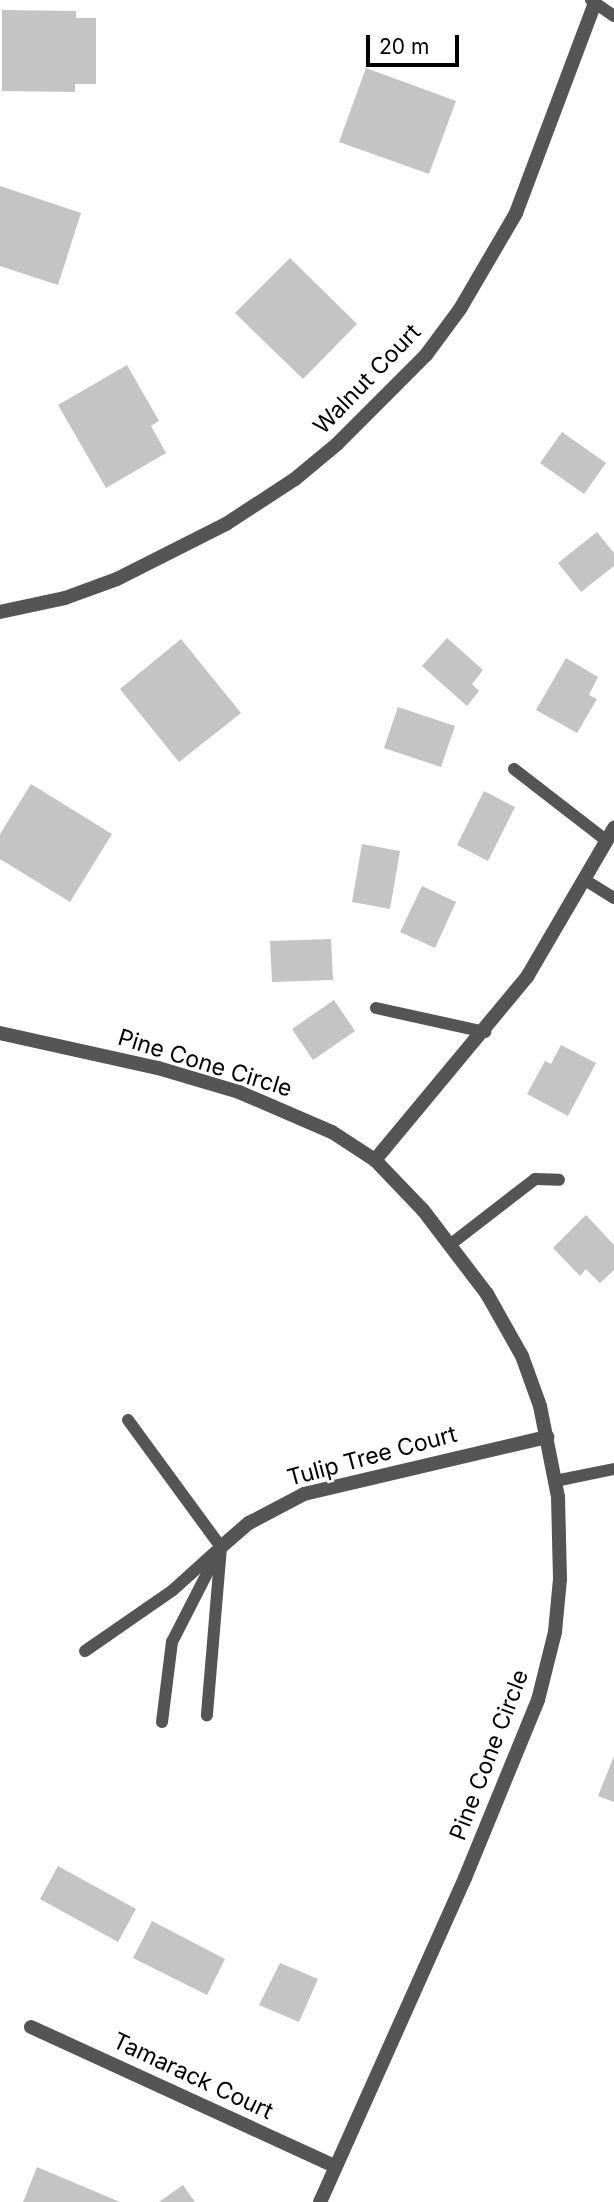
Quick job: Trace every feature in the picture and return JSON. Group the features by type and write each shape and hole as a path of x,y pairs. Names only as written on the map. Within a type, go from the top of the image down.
{"street":[{"name":"Walnut Court","path":"0,612 65,598 117,579 226,524 295,479 337,444 426,355 460,309 516,213 594,2"},
{"path":"375,1160 485,1032 527,977 611,835"},
{"name":"Pine Cone Circle","path":"0,1033 158,1068 239,1092 323,1127 375,1160 452,1244 522,1356 547,1437 555,1481 560,1579 555,1632 538,1700 465,1878 320,2202"},
{"name":"Tulip Tree Court","path":"221,1546 249,1523 304,1494 547,1437"},
{"name":"Tamarack Court","path":"31,2027 335,2166"}],"lane":[{"path":"594,2 614,16"},
{"path":"514,769 611,835"},
{"path":"585,880 614,898"},
{"path":"376,1008 485,1032"},
{"path":"452,1244 535,1179 559,1180"},
{"path":"128,1420 221,1546 207,1715"},
{"path":"555,1481 614,1469"},
{"path":"85,1651 173,1590 221,1546"},
{"path":"162,1722 172,1643 221,1546"}],"building":[{"path":"2,10 76,11 76,18 96,18 96,84 75,84 75,92 2,91"},
{"path":"366,68 456,101 429,174 339,142"},
{"path":"0,186 81,213 58,285 0,266"},
{"path":"290,258 357,324 303,379 235,313"},
{"path":"127,365 159,421 151,426 166,453 106,488 58,405"},
{"path":"562,432 606,463 584,494 540,463"},
{"path":"597,532 614,553 614,566 581,592 558,563"},
{"path":"447,638 483,670 472,684 479,691 467,706 422,666"},
{"path":"181,639 241,713 179,762 120,689"},
{"path":"566,658 598,677 589,695 597,699 577,733 536,710"},
{"path":"398,707 455,726 441,767 384,748"},
{"path":"31,784 112,834 70,902 0,859 0,834"},
{"path":"484,791 515,807 488,861 457,845"},
{"path":"362,844 400,851 390,909 352,902"},
{"path":"422,886 456,902 435,948 400,932"},
{"path":"331,939 333,980 272,982 270,941"},
{"path":"334,1000 355,1031 313,1060 292,1029"},
{"path":"561,1045 596,1063 568,1116 527,1094 545,1061 551,1064"},
{"path":"586,1215 614,1245 614,1270 600,1283 586,1269 580,1276 553,1248"},
{"path":"614,1756 614,1802 598,1796"},
{"path":"58,1866 136,1909 118,1942 40,1899"},
{"path":"152,1921 225,1959 207,1995 133,1958"},
{"path":"280,1963 318,1979 299,2022 259,2005"},
{"path":"37,2167 120,2202 23,2202"},
{"path":"183,2185 195,2202 159,2202"}]}
